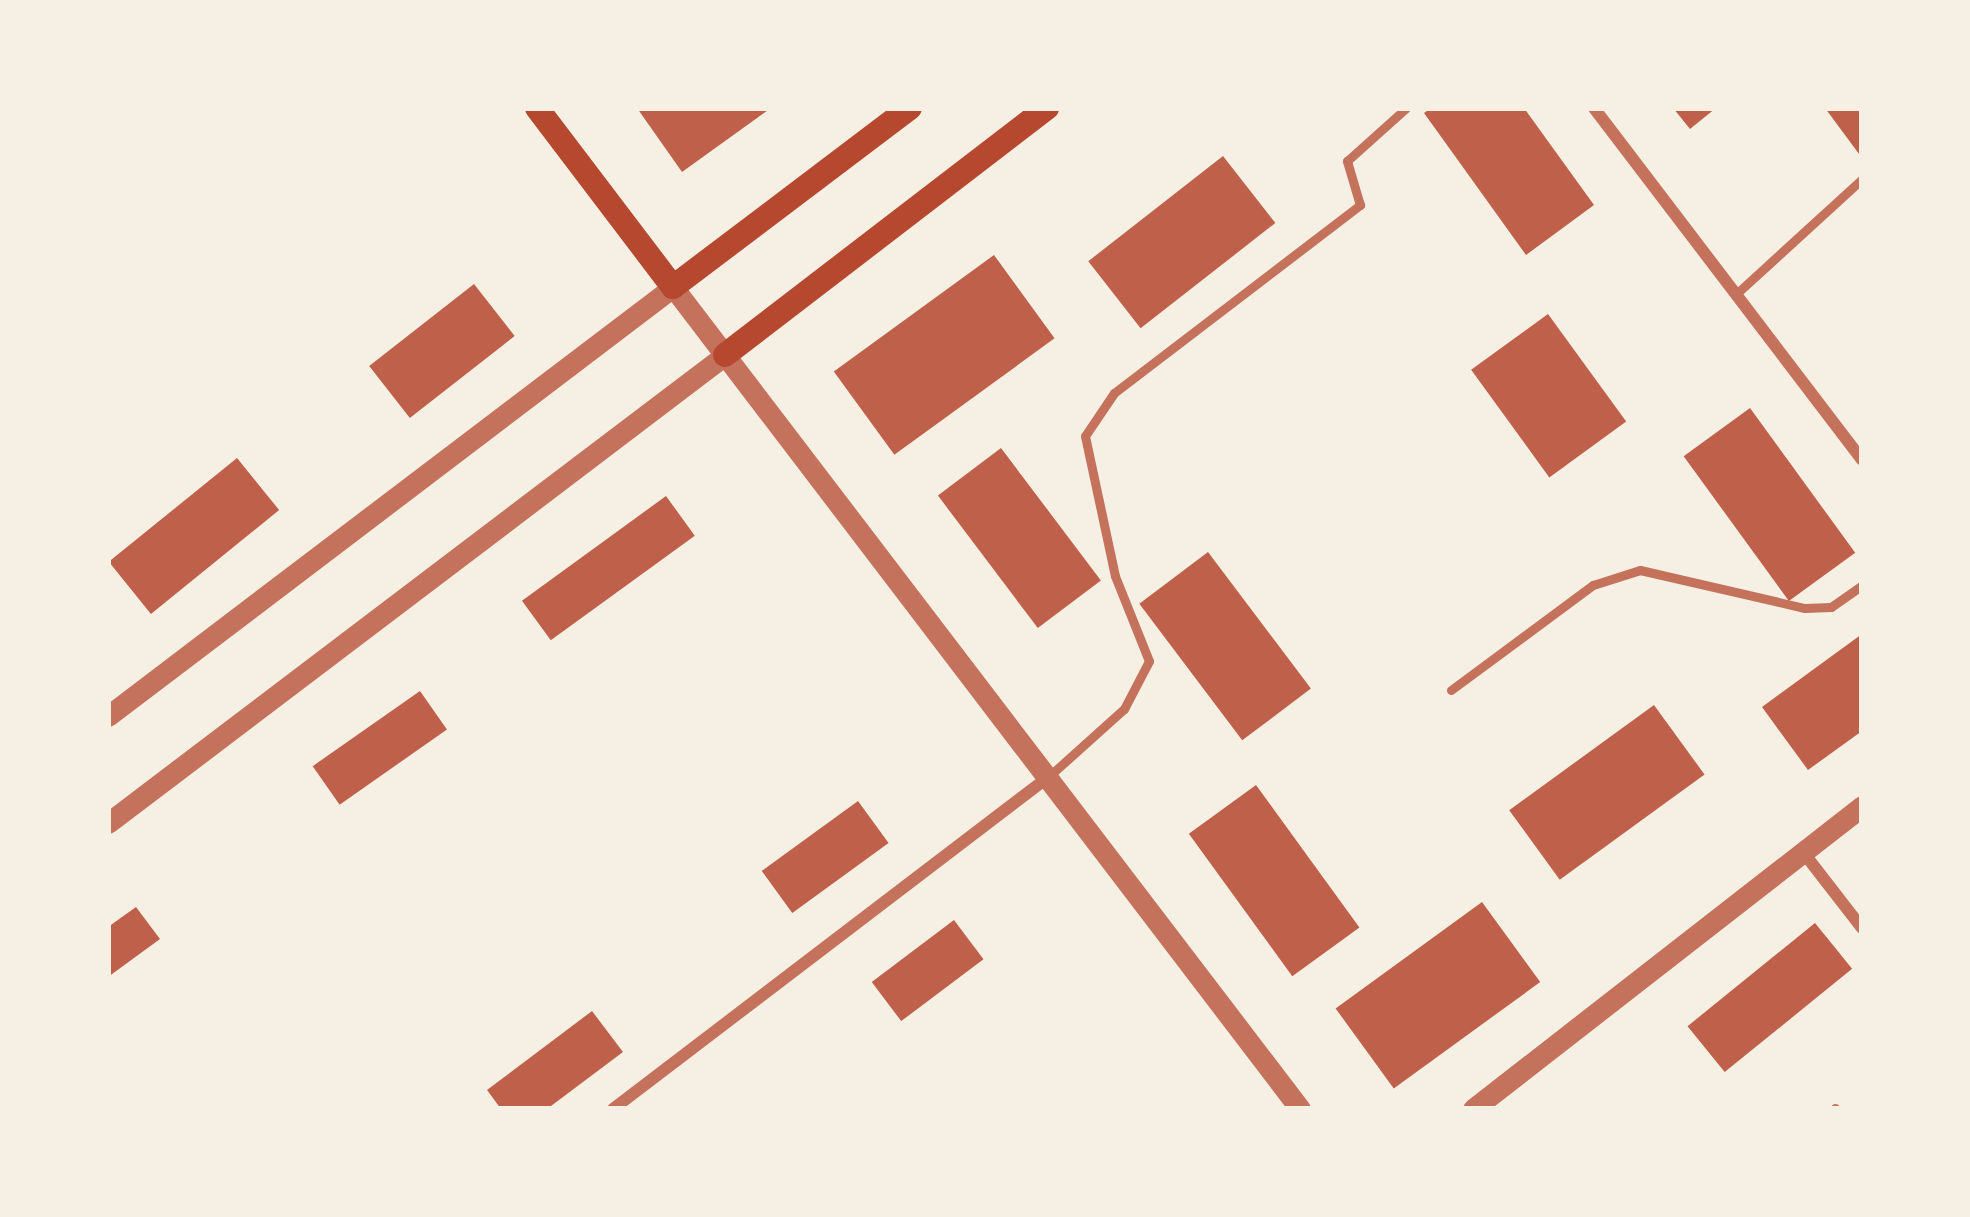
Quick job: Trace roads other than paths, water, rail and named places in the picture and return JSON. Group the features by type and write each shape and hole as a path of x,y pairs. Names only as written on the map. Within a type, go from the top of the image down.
{"main road":[{"path":"537,108 673,287 910,108"},
{"path":"725,356 1047,108"}],"street":[{"path":"1594,108 1862,460"},
{"path":"108,716 673,287 1300,1109"},
{"path":"108,823 725,356"},
{"path":"613,1109 1047,778"},
{"path":"1473,1109 1862,806"},
{"path":"1803,852 1862,928"}],"lane":[{"path":"1047,778 1124,709 1148,661 1115,576 1085,436 1114,393 1360,205 1347,161 1406,108"},
{"path":"1735,295 1862,179"},
{"path":"1450,690 1593,585 1640,570 1805,608 1832,607 1862,585"}]}
